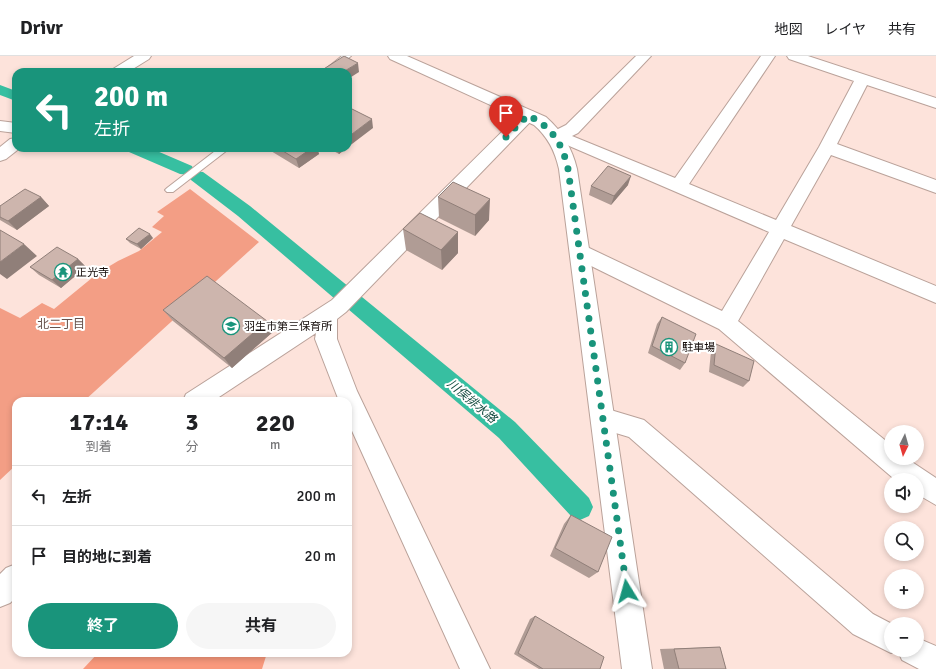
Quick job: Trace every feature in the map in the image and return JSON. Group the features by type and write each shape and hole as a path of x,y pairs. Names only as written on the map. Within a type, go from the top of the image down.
{"street":[{"path":"124,68 144,56"},
{"path":"395,56 528,115 548,128 556,137 565,154 604,419 638,669"},
{"path":"556,137 572,129 644,56"},
{"path":"679,185 768,56"},
{"path":"794,56 936,103"},
{"path":"726,323 827,147 863,79"},
{"path":"200,397 339,305 528,115"},
{"path":"0,126 12,128"},
{"path":"556,137 572,141 679,185 936,295"},
{"path":"0,155 12,146"},
{"path":"827,147 936,187"},
{"path":"580,252 726,323 902,470 936,492"},
{"path":"339,305 326,339 348,397"},
{"path":"352,405 475,669"},
{"path":"604,419 636,428 863,624 884,635"},
{"path":"0,593 12,582"},
{"path":"924,656 936,662"}],"lane":[{"path":"331,68 347,56"},
{"path":"170,190 220,152"}],"shaded area":[{"path":"190,189 259,242 88,397 12,397 12,469 0,480 0,308 20,318 42,303 54,309 98,273 139,251 162,232 152,227 164,216 157,212"},
{"path":"94,657 266,657 262,669 83,669"}],"building":[{"path":"344,56 358,63 350,68 325,68"},
{"path":"352,109 372,119 352,134"},
{"path":"285,152 306,152 296,159"},
{"path":"608,166 631,176 614,196 591,186"},
{"path":"453,182 490,199 475,215 438,197"},
{"path":"25,189 41,197 8,221 0,217 0,206"},
{"path":"420,213 458,232 441,250 403,229"},
{"path":"139,228 150,234 137,244 126,239"},
{"path":"0,230 24,244 0,262"},
{"path":"57,247 78,259 52,280 30,267"},
{"path":"207,276 267,321 224,358 163,310"},
{"name":"駐車場","path":"662,317 696,334 685,363 652,346"},
{"path":"716,344 754,361 749,381 714,365"},
{"path":"571,515 612,537 598,572 555,548"},
{"path":"535,616 604,657 600,669 543,669 518,653"},
{"path":"720,647 726,669 679,669 674,649"}],"waterway":[{"name":"川俣排水路","path":"0,90 12,94"},
{"name":"川俣排水路","path":"144,152 186,170"},
{"name":"川俣排水路","path":"197,176 244,211 342,293"},
{"name":"川俣排水路","path":"355,303 507,430 580,507"}],"place":[{"name":"正光寺","path":"63,272"},
{"name":"羽生市第三保育所","path":"231,326"},
{"name":"駐車場","path":"669,347"}],"district":[{"name":"北二丁目","path":"61,324"}],"route":[{"path":"506,137 528,115 540,121 548,128 556,137 565,154 602,404 627,591"}]}
